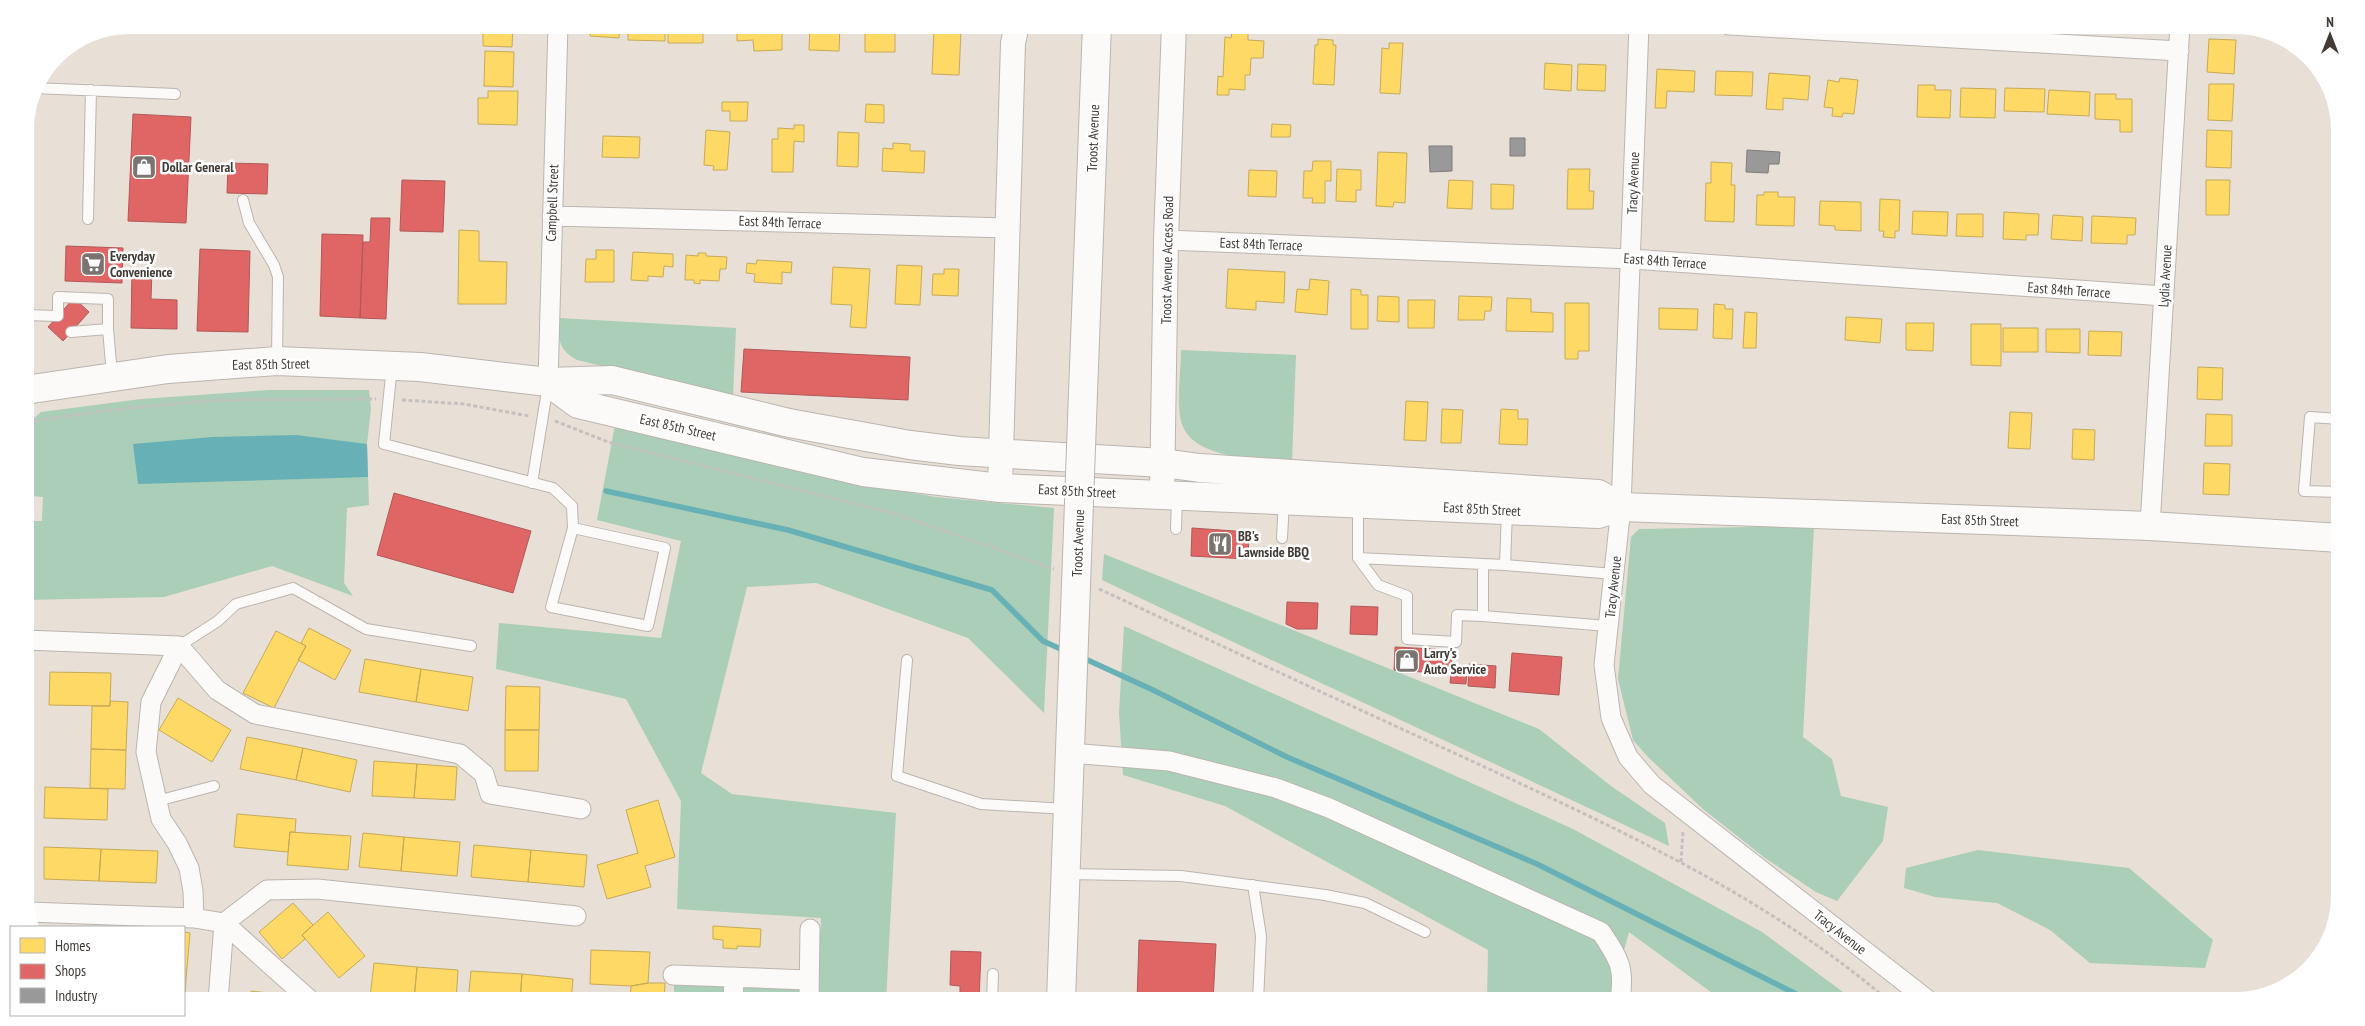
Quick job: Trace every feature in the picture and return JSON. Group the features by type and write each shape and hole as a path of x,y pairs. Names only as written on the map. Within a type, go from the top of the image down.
{"main road":[{"name":"Troost Avenue","path":"1061,992 1098,34"},
{"name":"East 85th Street","path":"34,389 168,368 277,361 392,366 548,382 612,380 771,419 849,435 930,447 1002,454 1163,463 1200,468 1598,494 1621,507"},
{"name":"East 85th Street","path":"548,382 578,404 853,470 1000,488 1598,514 1621,507 2150,526 2331,537"}],"street":[{"name":"Campbell Street","path":"548,382 558,34"},
{"path":"1000,488 1013,43 1015,34"},
{"name":"Troost Avenue Access Road","path":"1170,495 1163,463 1166,240 1174,34"},
{"name":"Tracy Avenue","path":"1639,34 1621,507 1604,665 1611,718 1628,757 1652,785 1917,992"},
{"path":"1885,34 2179,51"},
{"name":"Lydia Avenue","path":"2150,526 2180,34"},
{"name":"East 84th Terrace","path":"552,216 1008,228"},
{"name":"East 84th Terrace","path":"1166,240 1631,259 2164,296"},
{"path":"34,640 179,646 217,690 255,714 460,754 484,774 490,794 581,808"},
{"path":"179,646 151,702 146,752 160,819 177,843 189,868 193,891 194,918"},
{"path":"1070,753 1169,761 1276,788 1329,808 1601,932 1619,959 1621,992"},
{"path":"219,992 224,922 267,890 317,889 576,916"},
{"path":"36,912 194,918 224,922 301,992"},
{"path":"809,992 810,929"},
{"path":"673,975 810,980"},
{"path":"733,992 734,977"}],"lane":[{"path":"44,88 174,94"},
{"path":"88,219 91,90"},
{"path":"244,200 249,223 274,265 278,277 277,361"},
{"path":"34,315 58,316 58,297 108,299 108,329 112,377"},
{"path":"71,332 108,329"},
{"path":"392,366 384,444 553,488 572,506 573,528 551,607 648,626 665,548 573,528"},
{"path":"532,482 548,382"},
{"path":"2331,419 2310,418 2304,491 2331,492"},
{"path":"1170,495 1176,529"},
{"path":"1282,538 1284,500"},
{"path":"1358,504 1358,558 1378,585 1407,596 1407,639 1456,642 1457,615 1608,626"},
{"path":"1505,565 1507,510"},
{"path":"1358,558 1505,565 1614,574"},
{"path":"1483,564 1483,616"},
{"path":"179,646 218,621 236,604 293,588 366,628 471,646"},
{"path":"907,660 897,776 981,804 1068,809"},
{"path":"157,801 214,786"},
{"path":"1066,874 1181,876 1325,895 1365,904 1425,932"},
{"path":"1253,885 1261,936 1258,992"},
{"path":"992,992 993,974"}],"path":[{"path":"34,421 111,410 218,400 388,399 464,404 556,421 608,442 896,514 1045,564 1063,573"},
{"path":"1090,585 1632,835 1730,888 1802,934 1862,977 1879,992"},
{"path":"1681,862 1684,810"}],"green space":[{"path":"559,318 736,328 733,397 577,360 570,356 560,343"},
{"path":"1181,350 1296,355 1292,462 1243,458 1209,449 1195,442 1185,431 1180,416"},
{"path":"269,390 369,390 371,408 367,444 369,505 347,508 344,583 353,596 272,566 164,597 34,600 34,521 42,521 43,497 34,496 34,418 41,412 141,399"},
{"path":"616,420 850,482 936,497 1054,508 1044,713 968,638 816,583 747,587 701,773 732,794 896,813 886,992 674,992 674,985 817,988 821,918 677,909 681,801 626,699 496,669 499,623 661,638 681,541 597,520"},
{"path":"1814,526 1803,737 1832,759 1841,796 1888,807 1883,841 1837,901 1816,892 1765,858 1703,809 1647,756 1633,740 1618,679 1631,537 1639,529"},
{"path":"1104,554 1539,729 1611,786 1665,823 1669,846 1102,580"},
{"path":"1124,626 1573,829 1762,932 1843,992 1711,992 1629,932 1612,992 1487,992 1488,950 1225,806 1123,775 1119,713"},
{"path":"1978,850 2129,868 2213,940 2205,968 2090,963 2050,930 1997,903 1935,897 1904,888 1906,868"}],"water":[{"path":"296,435 367,444 368,477 138,484 133,444 212,437"}],"building: Homes":[{"path":"483,34 513,34 512,47 483,46"},
{"path":"590,34 619,34 619,38 590,36"},
{"path":"628,34 665,34 665,41 628,40"},
{"path":"668,34 703,34 703,43 668,43"},
{"path":"737,34 782,34 782,50 754,51 753,40 737,41"},
{"path":"810,34 840,34 839,51 809,50"},
{"path":"865,34 895,34 895,52 865,52"},
{"path":"934,34 961,34 959,75 932,74"},
{"path":"1232,34 1248,34 1248,40 1264,41 1263,58 1251,58 1250,75 1245,75 1245,90 1229,89 1229,95 1217,95 1218,76 1223,77 1225,37 1231,38"},
{"path":"1318,39 1333,40 1333,45 1336,45 1334,85 1313,84 1315,45 1318,45"},
{"path":"2209,39 2236,40 2234,74 2207,72"},
{"path":"1389,43 1403,43 1400,94 1380,93 1382,48 1389,49"},
{"path":"485,51 514,52 513,87 484,86"},
{"path":"1545,63 1572,65 1571,91 1544,89"},
{"path":"1578,64 1606,65 1605,91 1577,90"},
{"path":"1657,69 1695,71 1694,92 1667,91 1666,108 1655,108"},
{"path":"1716,71 1753,72 1752,96 1715,95"},
{"path":"1769,73 1810,76 1808,100 1783,98 1783,110 1766,109"},
{"path":"1840,78 1858,80 1854,114 1843,113 1842,117 1832,116 1833,108 1824,107 1828,80 1839,82"},
{"path":"2209,84 2234,84 2232,121 2208,120"},
{"path":"1918,85 1935,85 1935,90 1951,90 1950,118 1917,117"},
{"path":"1961,88 1996,89 1995,118 1960,117"},
{"path":"2005,88 2045,89 2044,112 2004,111"},
{"path":"2049,90 2090,92 2089,116 2047,114"},
{"path":"488,91 518,91 517,125 478,124 478,98 488,98"},
{"path":"2095,94 2116,94 2116,99 2132,99 2132,132 2120,132 2120,120 2095,119"},
{"path":"722,102 748,102 747,121 730,121 730,111 722,111"},
{"path":"866,104 884,105 884,123 865,122"},
{"path":"1272,124 1291,125 1290,137 1271,137"},
{"path":"794,125 804,125 804,142 794,141 793,172 772,172 772,139 778,139 778,128 794,129"},
{"path":"706,130 730,132 727,170 713,170 714,166 704,165"},
{"path":"2207,130 2232,131 2231,168 2206,167"},
{"path":"838,132 859,133 858,167 837,166"},
{"path":"603,136 640,137 639,158 602,157"},
{"path":"893,143 910,144 910,151 925,151 924,173 882,171 883,148 893,149"},
{"path":"1378,152 1407,153 1405,203 1394,202 1393,207 1376,206"},
{"path":"1313,161 1331,161 1331,181 1325,181 1325,203 1312,203 1313,198 1303,198 1304,171 1312,171"},
{"path":"1711,162 1732,163 1731,185 1735,185 1734,222 1705,221 1706,183 1711,183"},
{"path":"1337,169 1361,170 1361,190 1356,190 1356,202 1336,201"},
{"path":"1568,169 1590,169 1589,191 1594,191 1593,209 1567,209"},
{"path":"1249,170 1277,171 1276,197 1248,196"},
{"path":"1449,180 1473,181 1472,209 1447,208"},
{"path":"2206,180 2230,180 2229,215 2206,215"},
{"path":"1491,184 1514,185 1513,209 1491,209"},
{"path":"1764,192 1778,192 1778,197 1795,197 1794,226 1756,225 1757,195 1764,195"},
{"path":"1880,199 1900,200 1899,231 1895,231 1895,238 1883,237 1884,231 1879,231"},
{"path":"1820,201 1861,202 1861,231 1835,230 1835,226 1819,225"},
{"path":"1913,211 1948,212 1947,236 1912,234"},
{"path":"2004,212 2039,214 2038,235 2026,235 2026,240 2003,239"},
{"path":"1957,214 1983,214 1983,237 1956,236"},
{"path":"2053,215 2083,217 2082,241 2051,239"},
{"path":"2092,216 2136,218 2135,235 2127,235 2127,244 2091,243"},
{"path":"459,230 479,231 479,261 507,262 506,304 458,304"},
{"path":"596,250 614,250 614,282 585,282 586,259 596,259"},
{"path":"633,252 673,254 673,267 664,266 663,277 648,276 648,281 631,280"},
{"path":"698,253 706,253 706,256 727,257 726,269 720,269 719,281 700,280 700,284 694,283 694,280 685,280 686,255 698,256"},
{"path":"757,260 792,262 791,273 782,272 782,284 754,282 755,274 746,273 747,263 756,264"},
{"path":"897,265 922,266 920,305 895,304"},
{"path":"833,267 870,269 866,328 850,327 852,305 831,304"},
{"path":"944,269 959,269 958,296 932,295 933,274 944,274"},
{"path":"1228,269 1285,272 1284,303 1256,301 1256,310 1226,308"},
{"path":"1310,279 1329,281 1327,315 1295,312 1297,289 1309,290"},
{"path":"1351,289 1361,290 1361,295 1368,295 1368,329 1351,329"},
{"path":"1378,296 1399,297 1399,322 1377,321"},
{"path":"1459,296 1492,297 1491,311 1485,311 1484,320 1458,320"},
{"path":"1507,298 1531,299 1531,312 1553,313 1553,332 1506,331"},
{"path":"1408,300 1435,300 1434,328 1408,328"},
{"path":"1565,303 1589,303 1589,351 1578,351 1578,359 1565,359"},
{"path":"1714,304 1725,305 1725,309 1733,309 1732,339 1713,338"},
{"path":"1659,308 1698,309 1697,330 1659,329"},
{"path":"1745,312 1757,313 1756,348 1743,348"},
{"path":"1846,317 1882,319 1880,343 1845,340"},
{"path":"1906,323 1934,323 1933,351 1906,350"},
{"path":"1971,324 2001,324 2001,366 1971,365"},
{"path":"2003,328 2038,328 2038,352 2003,352"},
{"path":"2046,329 2080,329 2080,353 2046,352"},
{"path":"2089,331 2122,332 2121,356 2088,355"},
{"path":"2198,367 2223,368 2222,400 2197,399"},
{"path":"1406,401 1428,402 1426,441 1404,440"},
{"path":"1442,409 1463,410 1461,443 1441,443"},
{"path":"1501,409 1518,410 1518,419 1528,419 1527,445 1499,444"},
{"path":"2010,412 2032,413 2030,449 2008,448"},
{"path":"2206,414 2232,415 2232,446 2205,446"},
{"path":"2073,429 2095,430 2094,460 2072,459"},
{"path":"2204,463 2230,464 2229,495 2203,494"},
{"path":"309,628 351,650 335,680 298,660 306,646 301,643"},
{"path":"276,631 306,646 274,708 243,693"},
{"path":"365,659 421,669 416,702 359,692"},
{"path":"421,669 473,677 468,711 416,702"},
{"path":"50,672 111,673 110,706 49,705"},
{"path":"506,686 540,687 539,730 505,730"},
{"path":"178,698 231,730 212,762 159,730"},
{"path":"110,701 128,702 126,750 91,749 92,706 110,706"},
{"path":"505,730 539,730 538,771 505,771"},
{"path":"247,737 303,748 296,780 240,769"},
{"path":"303,748 357,760 350,792 296,780"},
{"path":"91,749 126,750 125,789 90,788"},
{"path":"374,761 417,764 414,798 372,796"},
{"path":"417,764 457,767 455,800 414,798"},
{"path":"45,787 108,789 107,820 44,818"},
{"path":"658,800 675,857 645,866 651,887 607,899 597,865 638,853 626,810"},
{"path":"237,814 296,819 295,832 290,832 288,852 234,847"},
{"path":"290,832 351,836 348,870 287,865"},
{"path":"363,833 404,837 401,871 359,867"},
{"path":"404,837 460,842 457,876 401,871"},
{"path":"474,845 531,850 528,882 471,877"},
{"path":"44,847 101,849 99,881 44,879"},
{"path":"101,849 158,851 156,883 99,881"},
{"path":"531,850 587,855 584,887 528,882"},
{"path":"293,903 313,925 302,935 305,939 282,959 259,932"},
{"path":"328,912 365,956 339,978 302,935"},
{"path":"713,926 761,929 760,947 737,946 737,949 723,948 723,940 713,939"},
{"path":"185,932 190,933 185,979"},
{"path":"591,950 650,952 648,983 631,986 590,984"},
{"path":"374,963 417,967 415,992 371,992"},
{"path":"417,967 458,970 457,992 415,992"},
{"path":"471,971 522,974 521,992 469,992"},
{"path":"522,974 573,979 572,992 521,992"},
{"path":"665,983 664,992 631,992 631,986"}],"building: Shops":[{"path":"133,114 191,117 186,223 128,221"},
{"path":"228,163 268,164 267,194 227,193"},
{"path":"402,180 445,181 443,232 400,231"},
{"path":"371,218 390,218 386,319 360,318 363,242 370,242"},
{"path":"322,234 363,235 360,318 320,316"},
{"path":"66,246 123,248 122,283 65,281"},
{"path":"200,249 250,251 248,332 197,331"},
{"path":"132,269 152,270 151,299 177,300 177,329 131,328"},
{"path":"74,298 89,312 63,341 48,327"},
{"path":"744,349 910,357 908,400 741,392"},
{"path":"394,493 531,531 513,593 377,555"},
{"name":"BB's Lawnside BBQ","path":"1192,528 1249,532 1248,559 1191,556"},
{"path":"1287,602 1318,603 1317,629 1297,629 1286,624"},
{"path":"1351,606 1378,607 1377,635 1350,634"},
{"path":"1395,647 1452,650 1451,666 1467,667 1466,684 1450,683 1451,674 1394,670"},
{"path":"1512,653 1562,657 1559,695 1509,691"},
{"path":"1469,664 1496,666 1495,688 1468,686"},
{"path":"1139,940 1216,944 1213,992 1137,992"},
{"path":"951,951 981,952 979,992 960,992 960,986 950,985"}],"building: Industry":[{"path":"1510,138 1525,138 1525,156 1510,156"},
{"path":"1429,146 1452,146 1452,171 1430,172"},
{"path":"1747,150 1780,152 1779,164 1769,164 1768,173 1746,172"}],"waterway":[{"path":"606,491 788,530 992,590 1043,641 1065,651"},
{"path":"1081,657 1153,690 1287,757 1537,864 1792,992"}],"place":[{"name":"Dollar General","path":"144,167"},
{"name":"Everyday Convenience","path":"93,264"},
{"name":"BB's Lawnside BBQ","path":"1220,544"},
{"name":"Larry's Auto Service","path":"1407,661"}]}
